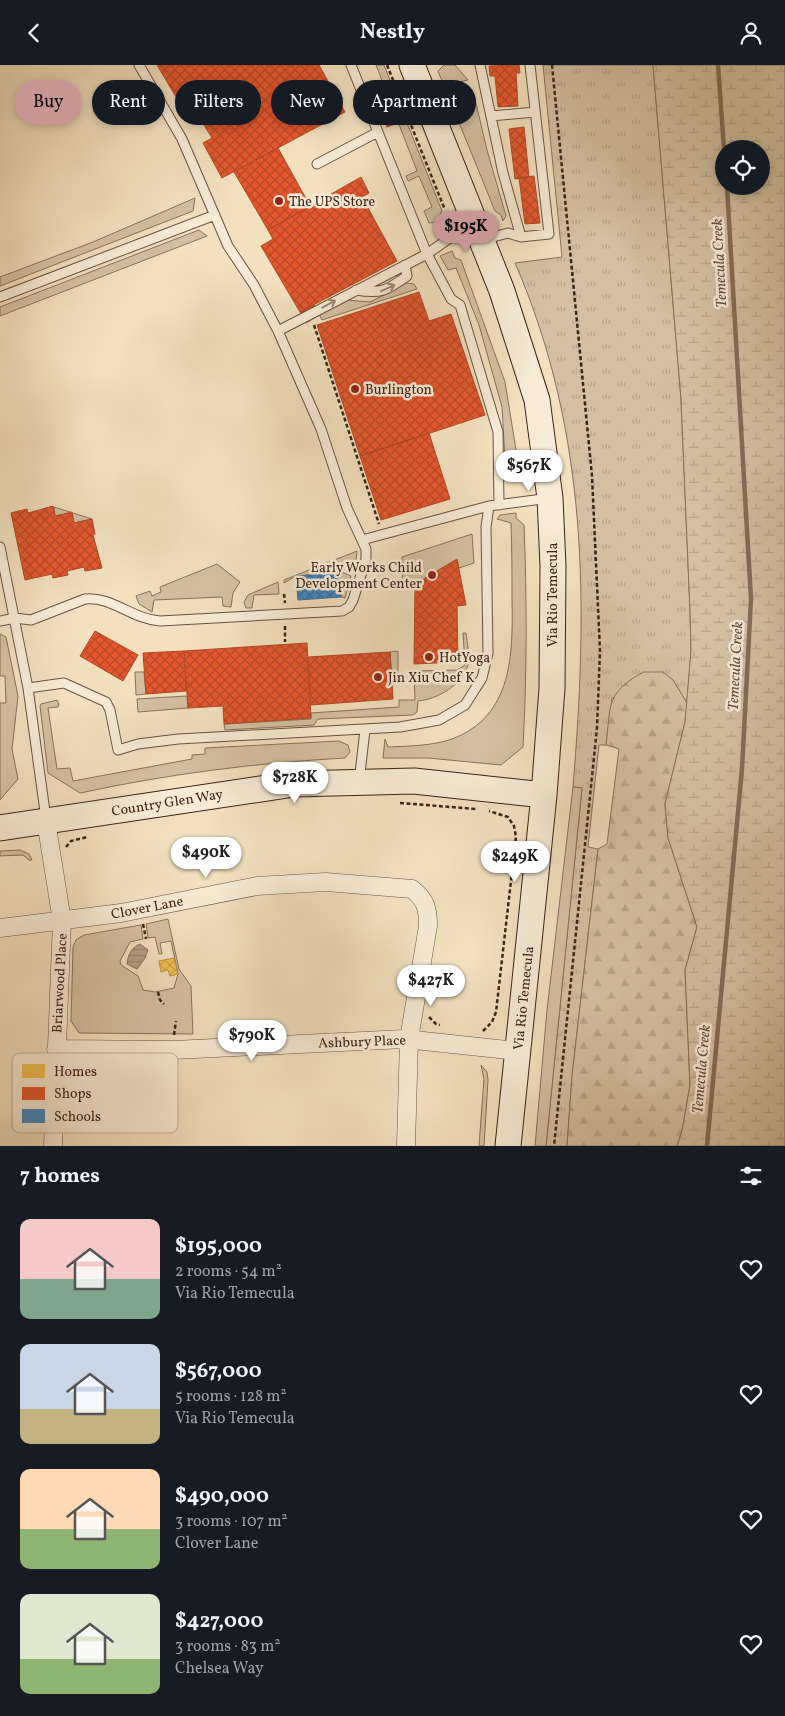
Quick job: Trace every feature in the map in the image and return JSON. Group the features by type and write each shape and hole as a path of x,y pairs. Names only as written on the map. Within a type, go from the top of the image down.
{"street":[{"name":"Via Rio Temecula","path":"412,65 502,291 537,400 550,498 553,566 552,689 544,795 508,1146"},
{"name":"Country Glen Way","path":"0,828 294,784 414,781 544,795"},
{"name":"Briarwood Place","path":"46,821 62,921 56,1053"},
{"name":"Clover Lane","path":"0,928 121,913 257,886 326,882 412,889 421,895 428,907 428,926 409,1039"},
{"name":"Ashbury Place","path":"56,1049 174,1050 376,1039 409,1039 517,1051"},
{"path":"406,1146 409,1039"},
{"name":"Briarwood Place","path":"53,1133 53,1146"}],"lane":[{"path":"0,621 15,618 31,620 94,598 120,607 139,618 160,621 342,611 349,607 353,600 366,559 366,549 347,508 321,429 278,331 254,285 228,246 182,139 140,65"},
{"path":"351,65 427,254 451,299 460,305 498,432 500,505"},
{"path":"480,65 502,173 521,237"},
{"path":"278,331 355,289 427,254 454,235 508,233 521,237 549,234 530,65"},
{"path":"491,116 535,112"},
{"path":"317,164 378,132"},
{"path":"0,297 215,215"},
{"path":"355,289 376,293 394,285 407,276 405,265"},
{"path":"362,540 489,506 550,498"},
{"path":"28,688 64,683 106,702 110,710 118,750 138,744 178,739 365,730 400,727 439,720 465,705 482,678 488,653 486,527 489,506"},
{"path":"0,547 4,588 15,618 28,688 46,821"},
{"path":"359,782 365,730"}],"path":[{"path":"388,65 445,210"},
{"path":"552,65 592,476 600,651 597,728 554,1146"},
{"path":"312,321 375,513 385,535"},
{"path":"143,922 146,939"},
{"path":"158,992 160,1000 164,1004"},
{"path":"174,1036 176,1021"}],"green space":[{"path":"376,65 384,65 390,80 382,80"},
{"path":"444,65 455,65 468,80 442,80 438,71"},
{"path":"543,65 653,65 681,399 691,650 687,703 673,680 612,698 606,745 599,745 588,847 598,849 572,1076 567,1146 546,1146 582,788 573,787 581,653 581,586 570,456 557,391 539,327 515,263 562,257"},
{"path":"653,65 785,65 785,1146 677,1146 682,1131 690,1085 685,970 697,927 668,838 665,804 685,722 691,650 681,399"},
{"path":"476,103 506,216 503,221 501,215 495,211 460,125 476,125"},
{"path":"399,125 408,125 442,211 439,216 439,222 429,223 424,211 432,207 419,176 408,181 406,176 417,171"},
{"path":"195,198 193,211 0,286 0,277 93,242"},
{"path":"199,230 207,236 0,316 0,307"},
{"path":"452,251 455,258 461,260 505,382 519,468 512,478 506,478 502,407 479,325 456,268 448,270 440,256"},
{"path":"407,283 414,284 417,289 322,320 318,312 347,300 370,302"},
{"path":"54,507 92,519 74,523 72,513 55,516"},
{"path":"516,513 516,518 524,525 525,553 526,664 523,747 501,765 428,758 383,758 385,739 388,747 428,744 452,739 472,729 487,715 498,699 510,661 512,641 512,571 511,523 497,519 500,515"},
{"path":"472,534 474,563 459,568 457,560 415,584 403,588 402,557"},
{"path":"357,551 356,562 346,560 342,572 351,576 345,598 341,597 339,573 296,576 284,583 284,580"},
{"path":"217,564 240,582 233,593 231,607 223,606 222,597 154,600 152,612 139,604 136,596 150,591 152,596 161,592 160,587"},
{"path":"278,582 279,594 254,595 252,608 246,608 244,602 248,595"},
{"path":"463,633 466,633 469,653 465,672 455,685 448,690 426,700 418,701 417,712 413,715 318,719 314,725 225,730 224,724 311,719 311,713 399,707 399,700 415,700 414,671 457,670 465,665"},
{"path":"0,634 6,637 18,696 12,749 18,779 0,800 0,703 6,703 5,676 0,676"},
{"path":"398,651 398,683 392,684 390,652"},
{"path":"135,672 144,672 146,694 136,695"},
{"path":"643,672 663,672 673,680 687,703 685,722 665,804 668,838 697,927 685,970 690,1085 682,1131 677,1146 567,1146 572,1076 598,849 607,844 619,749 606,745 610,710 616,694 622,687"},
{"path":"187,696 188,708 138,712 137,699"},
{"path":"57,700 58,707 48,708 57,769 70,768 73,781 192,759 192,755 205,754 205,748 339,741 348,745 350,752 345,758 212,770 80,793 48,773 40,706 41,704"},
{"path":"573,787 582,788 546,1146 535,1146 547,1010"},
{"path":"20,850 29,854 32,860 23,855 0,856 0,851"},
{"path":"168,919 179,969 191,986 193,1034 79,1033 71,1021 73,947 76,940 84,935 141,925 143,939 130,942 120,961 121,965 138,976 143,990 155,992 174,988 178,974 171,941 160,943 162,954 159,954 155,937 148,938 146,924"},
{"path":"481,1065 487,1072 488,1080 484,1146 479,1146 484,1079"}],"shaded area":[{"path":"140,944 148,950 137,969 127,964 130,952"}],"building: Homes":[{"path":"174,958 178,974 170,976 168,970 161,972 159,961"}],"building: Shops":[{"path":"157,65 319,65 327,80 271,80 271,125 321,125 222,178 203,143 212,138 204,125 261,125 261,80 175,80 175,95"},
{"path":"519,65 520,73 516,73 518,106 498,107 495,76 490,76 489,66"},
{"path":"524,127 529,177 515,179 509,129"},
{"path":"278,148 310,206 268,230 234,172"},
{"path":"534,176 540,223 525,224 519,178"},
{"path":"361,177 369,193 362,197 397,261 300,312 261,246 273,239 268,230"},
{"path":"419,292 429,321 451,314 485,415 360,456 317,325"},
{"path":"314,305 319,315 306,323 300,312"},
{"path":"429,433 450,499 381,520 360,456"},
{"path":"53,506 55,516 72,512 74,523 92,519 95,534 93,535 102,568 85,571 84,567 67,571 68,575 53,578 52,574 25,580 11,513 27,509 28,513"},
{"path":"457,559 466,605 457,606 458,662 414,664 415,584"},
{"path":"95,631 138,655 123,681 80,656"},
{"path":"307,643 311,718 224,724 223,706 188,708 184,651"},
{"path":"184,651 186,691 146,694 143,653"},
{"path":"390,652 393,699 311,705 308,657"}],"building: Schools":[{"path":"339,573 341,597 298,600 296,576"}],"waterway":[{"name":"Temecula Creek","path":"718,65 723,140"},
{"name":"Temecula Creek","path":"707,1146 742,769 751,599 728,195"}],"place":[{"name":"The UPS Store","path":"279,201"},
{"name":"Burlington","path":"355,389"},
{"name":"Early Works Child Development Center","path":"432,575"},
{"name":"HotYoga","path":"429,657"},
{"name":"Jin Xiu Chef K","path":"378,677"}]}
